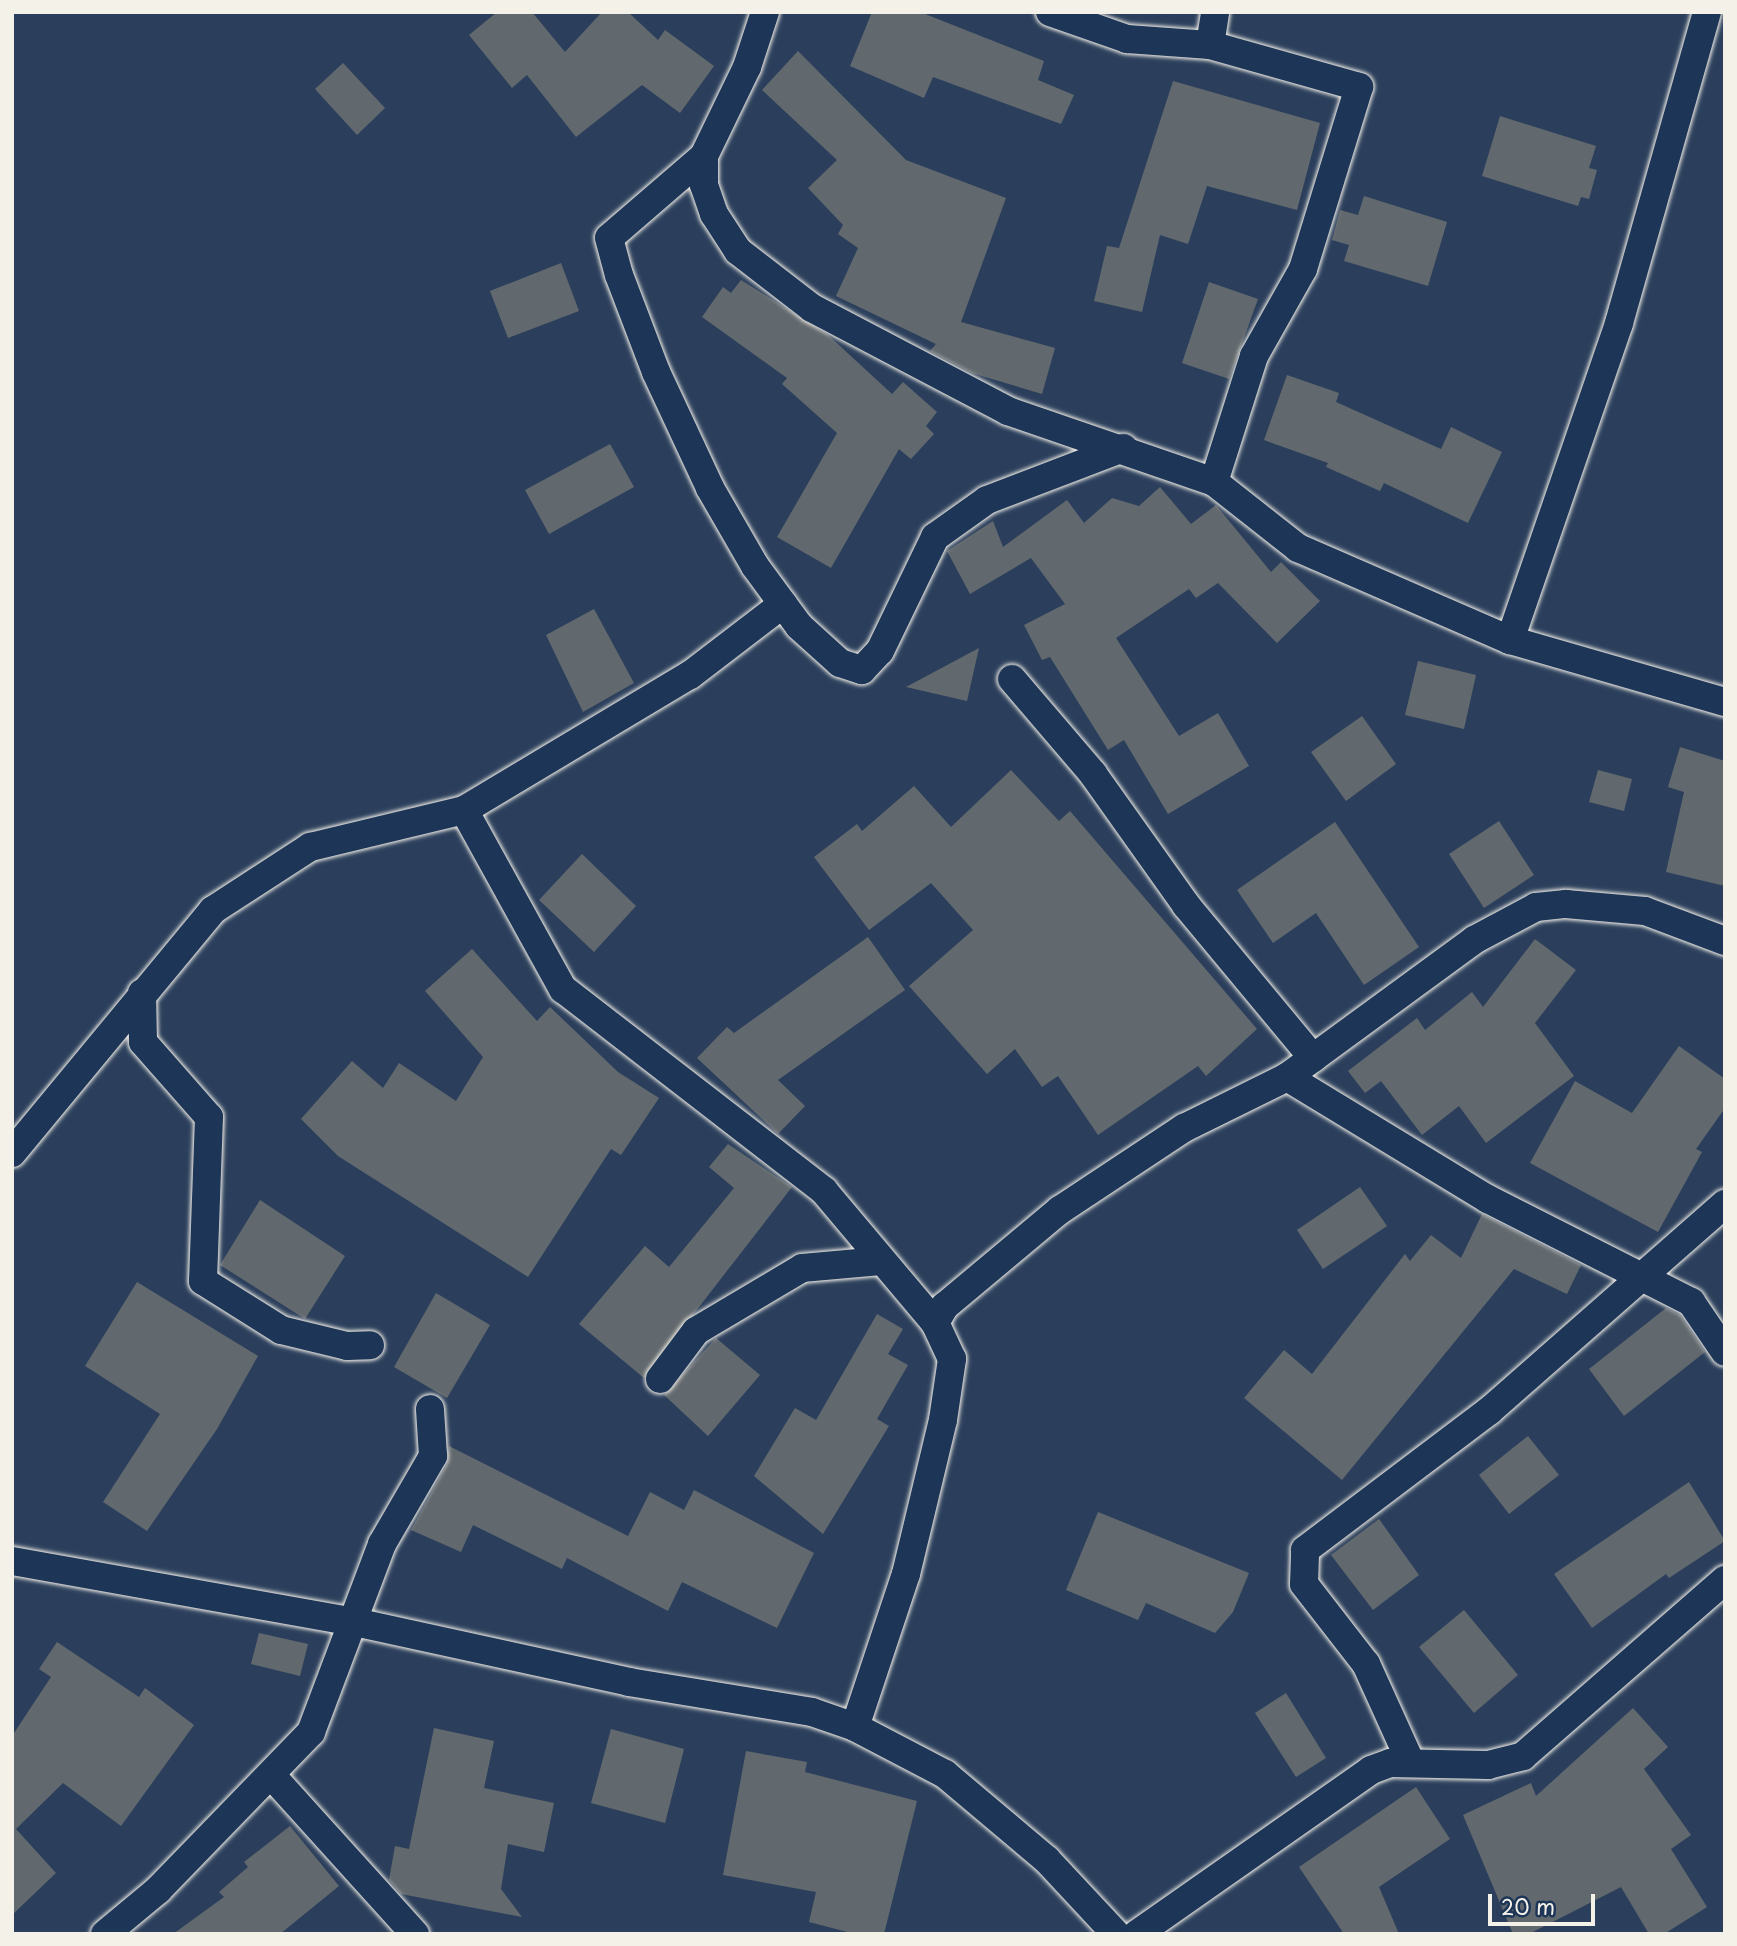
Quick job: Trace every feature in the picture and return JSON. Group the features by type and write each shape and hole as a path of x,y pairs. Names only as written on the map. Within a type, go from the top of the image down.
{"street":[{"path":"765,12 747,67 704,156 609,238 656,372 710,488 783,604 839,663 862,670 880,650 935,537 987,500 1123,448"},
{"path":"1050,12 1128,39 1210,45 1359,87 1303,269 1254,356 1214,482"},
{"path":"1210,45 1215,12"},
{"path":"1510,640 1619,323 1707,12"},
{"path":"704,156 704,185 714,215 738,251 812,308 1008,411 1123,448 1214,482 1298,548 1510,640 1725,702"},
{"path":"12,1153 213,910 310,848 464,810 690,675 783,604"},
{"path":"1012,679 1093,774 1186,905 1312,1058"},
{"path":"464,810 563,989 824,1191 935,1323 952,1359 943,1420 906,1574 855,1727"},
{"path":"935,1323 946,1306 1060,1210 1184,1128 1287,1077 1474,940 1536,907 1566,904 1645,911 1725,941"},
{"path":"142,993 143,1042 209,1117 204,1281 281,1330 347,1346 370,1345"},
{"path":"1287,1077 1488,1199 1640,1273 1691,1302 1725,1352"},
{"path":"1411,1763 1366,1664 1311,1598 1304,1584 1306,1550 1489,1411 1640,1273 1725,1204"},
{"path":"660,1379 696,1331 802,1268 881,1261"},
{"path":"105,1934 158,1891 273,1777 311,1732 350,1621 382,1544 433,1456 430,1409"},
{"path":"12,1561 350,1621 629,1682 812,1712 855,1727 946,1774 1048,1860 1116,1934"},
{"path":"1137,1934 1320,1801 1371,1770 1411,1763 1488,1765 1523,1756 1725,1580"},
{"path":"273,1777 415,1934"}],"building":[{"path":"497,12 532,12 565,52 602,12 628,12 658,40 665,30 714,66 680,113 642,85 576,137 527,75 512,88 469,35"},
{"path":"872,12 920,12 1044,61 1038,80 1074,95 1061,124 933,77 924,98 850,66"},
{"path":"798,51 906,160 1006,198 961,322 1055,348 1042,394 972,373 930,351 936,344 836,296 858,248 838,234 843,225 808,188 837,160 762,90"},
{"path":"343,63 385,108 357,135 315,89"},
{"path":"1173,81 1320,123 1297,210 1207,186 1188,244 1160,235 1142,312 1094,301 1107,246 1119,248"},
{"path":"1500,116 1596,146 1589,168 1597,170 1589,199 1581,197 1578,206 1482,176"},
{"path":"1364,196 1447,222 1428,286 1344,261 1349,245 1332,240 1340,210 1358,215"},
{"path":"561,263 579,311 508,338 490,291"},
{"path":"741,280 827,334 892,394 903,382 937,412 926,426 934,434 911,459 899,449 831,568 777,537 837,433 782,384 787,378 702,317 723,287 731,293"},
{"path":"1209,282 1258,299 1229,379 1182,363"},
{"path":"1287,375 1339,393 1336,402 1441,449 1451,427 1502,452 1468,523 1384,483 1380,491 1326,467 1328,463 1264,440"},
{"path":"610,444 634,487 549,534 525,490"},
{"path":"1160,487 1191,524 1216,505 1271,572 1281,562 1320,601 1277,643 1218,583 1196,598 1189,589 1116,638 1179,736 1218,713 1249,766 1168,814 1124,740 1108,750 1050,657 1042,660 1024,625 1065,604 1031,558 970,594 947,551 993,521 1003,547 1067,500 1084,523 1112,498 1139,506"},
{"path":"594,609 634,683 583,712 546,635"},
{"path":"979,648 967,701 906,687"},
{"path":"1418,661 1476,675 1464,729 1405,715"},
{"path":"1362,716 1396,764 1346,801 1311,752"},
{"path":"1680,747 1725,761 1725,886 1666,872 1684,792 1668,787"},
{"path":"1011,770 1059,821 1070,811 1257,1029 1206,1076 1198,1066 1098,1135 1058,1076 1042,1087 1015,1049 987,1074 909,986 973,930 931,883 869,930 814,857 857,824 862,831 914,786 951,827"},
{"path":"1598,770 1632,779 1624,811 1589,802"},
{"path":"1499,821 1534,875 1484,908 1449,854"},
{"path":"1335,822 1419,947 1364,985 1316,913 1273,943 1237,890"},
{"path":"582,854 636,906 594,952 539,900"},
{"path":"868,937 905,990 778,1080 805,1106 778,1134 697,1058 727,1027 734,1033"},
{"path":"1535,939 1576,970 1535,1023 1574,1076 1486,1143 1459,1106 1422,1135 1381,1081 1365,1093 1348,1071 1417,1018 1425,1030 1472,992 1483,1007"},
{"path":"472,949 537,1021 550,1007 618,1072 659,1098 621,1155 611,1149 528,1277 338,1156 301,1119 352,1061 383,1088 399,1063 456,1101 483,1057 425,991"},
{"path":"1679,1046 1725,1079 1725,1108 1696,1149 1702,1152 1658,1232 1530,1163 1575,1081 1632,1113"},
{"path":"728,1144 792,1187 644,1378 579,1324 645,1246 669,1267 734,1188 709,1167"},
{"path":"1360,1187 1387,1226 1323,1269 1297,1230"},
{"path":"260,1200 345,1256 305,1319 220,1265"},
{"path":"1482,1214 1581,1265 1567,1294 1514,1269 1342,1480 1244,1398 1284,1350 1312,1374 1405,1254 1410,1261 1431,1235 1461,1258"},
{"path":"137,1282 258,1356 217,1429 147,1531 103,1502 160,1414 85,1366"},
{"path":"436,1293 490,1325 447,1398 394,1367"},
{"path":"1666,1308 1680,1315 1705,1352 1624,1416 1589,1369"},
{"path":"877,1314 903,1329 888,1354 908,1365 877,1419 889,1426 823,1534 754,1476 795,1408 816,1420"},
{"path":"716,1338 760,1375 708,1436 664,1395"},
{"path":"1528,1436 1559,1475 1509,1514 1479,1475"},
{"path":"449,1446 628,1536 650,1492 684,1510 694,1490 814,1553 777,1628 682,1582 668,1611 567,1558 562,1569 473,1525 461,1552 411,1530 447,1464"},
{"path":"1689,1482 1725,1541 1669,1578 1666,1574 1592,1628 1554,1574"},
{"path":"1098,1512 1249,1573 1233,1612 1215,1633 1146,1603 1138,1620 1066,1590"},
{"path":"1379,1519 1419,1575 1373,1610 1331,1555"},
{"path":"1464,1610 1518,1675 1474,1713 1419,1647"},
{"path":"259,1633 308,1644 300,1676 251,1664"},
{"path":"57,1642 139,1697 145,1688 194,1725 121,1826 63,1783 16,1829 56,1873 12,1915 12,1736 51,1677 39,1669"},
{"path":"1286,1693 1326,1758 1296,1777 1255,1713"},
{"path":"1633,1708 1668,1747 1644,1769 1691,1835 1671,1849 1707,1907 1664,1934 1649,1934 1621,1887 1529,1934 1513,1934 1463,1815 1531,1783 1536,1796"},
{"path":"434,1728 494,1741 484,1788 554,1803 544,1852 508,1844 501,1889 522,1917 401,1894 389,1880 395,1846 409,1849"},
{"path":"611,1729 684,1749 665,1823 591,1803"},
{"path":"746,1751 807,1762 805,1772 917,1801 884,1934 855,1934 809,1922 816,1892 723,1875"},
{"path":"1416,1787 1450,1839 1379,1887 1399,1934 1344,1934 1299,1867"},
{"path":"290,1826 339,1886 280,1934 173,1934 224,1897 219,1892 248,1867 244,1862"}]}
